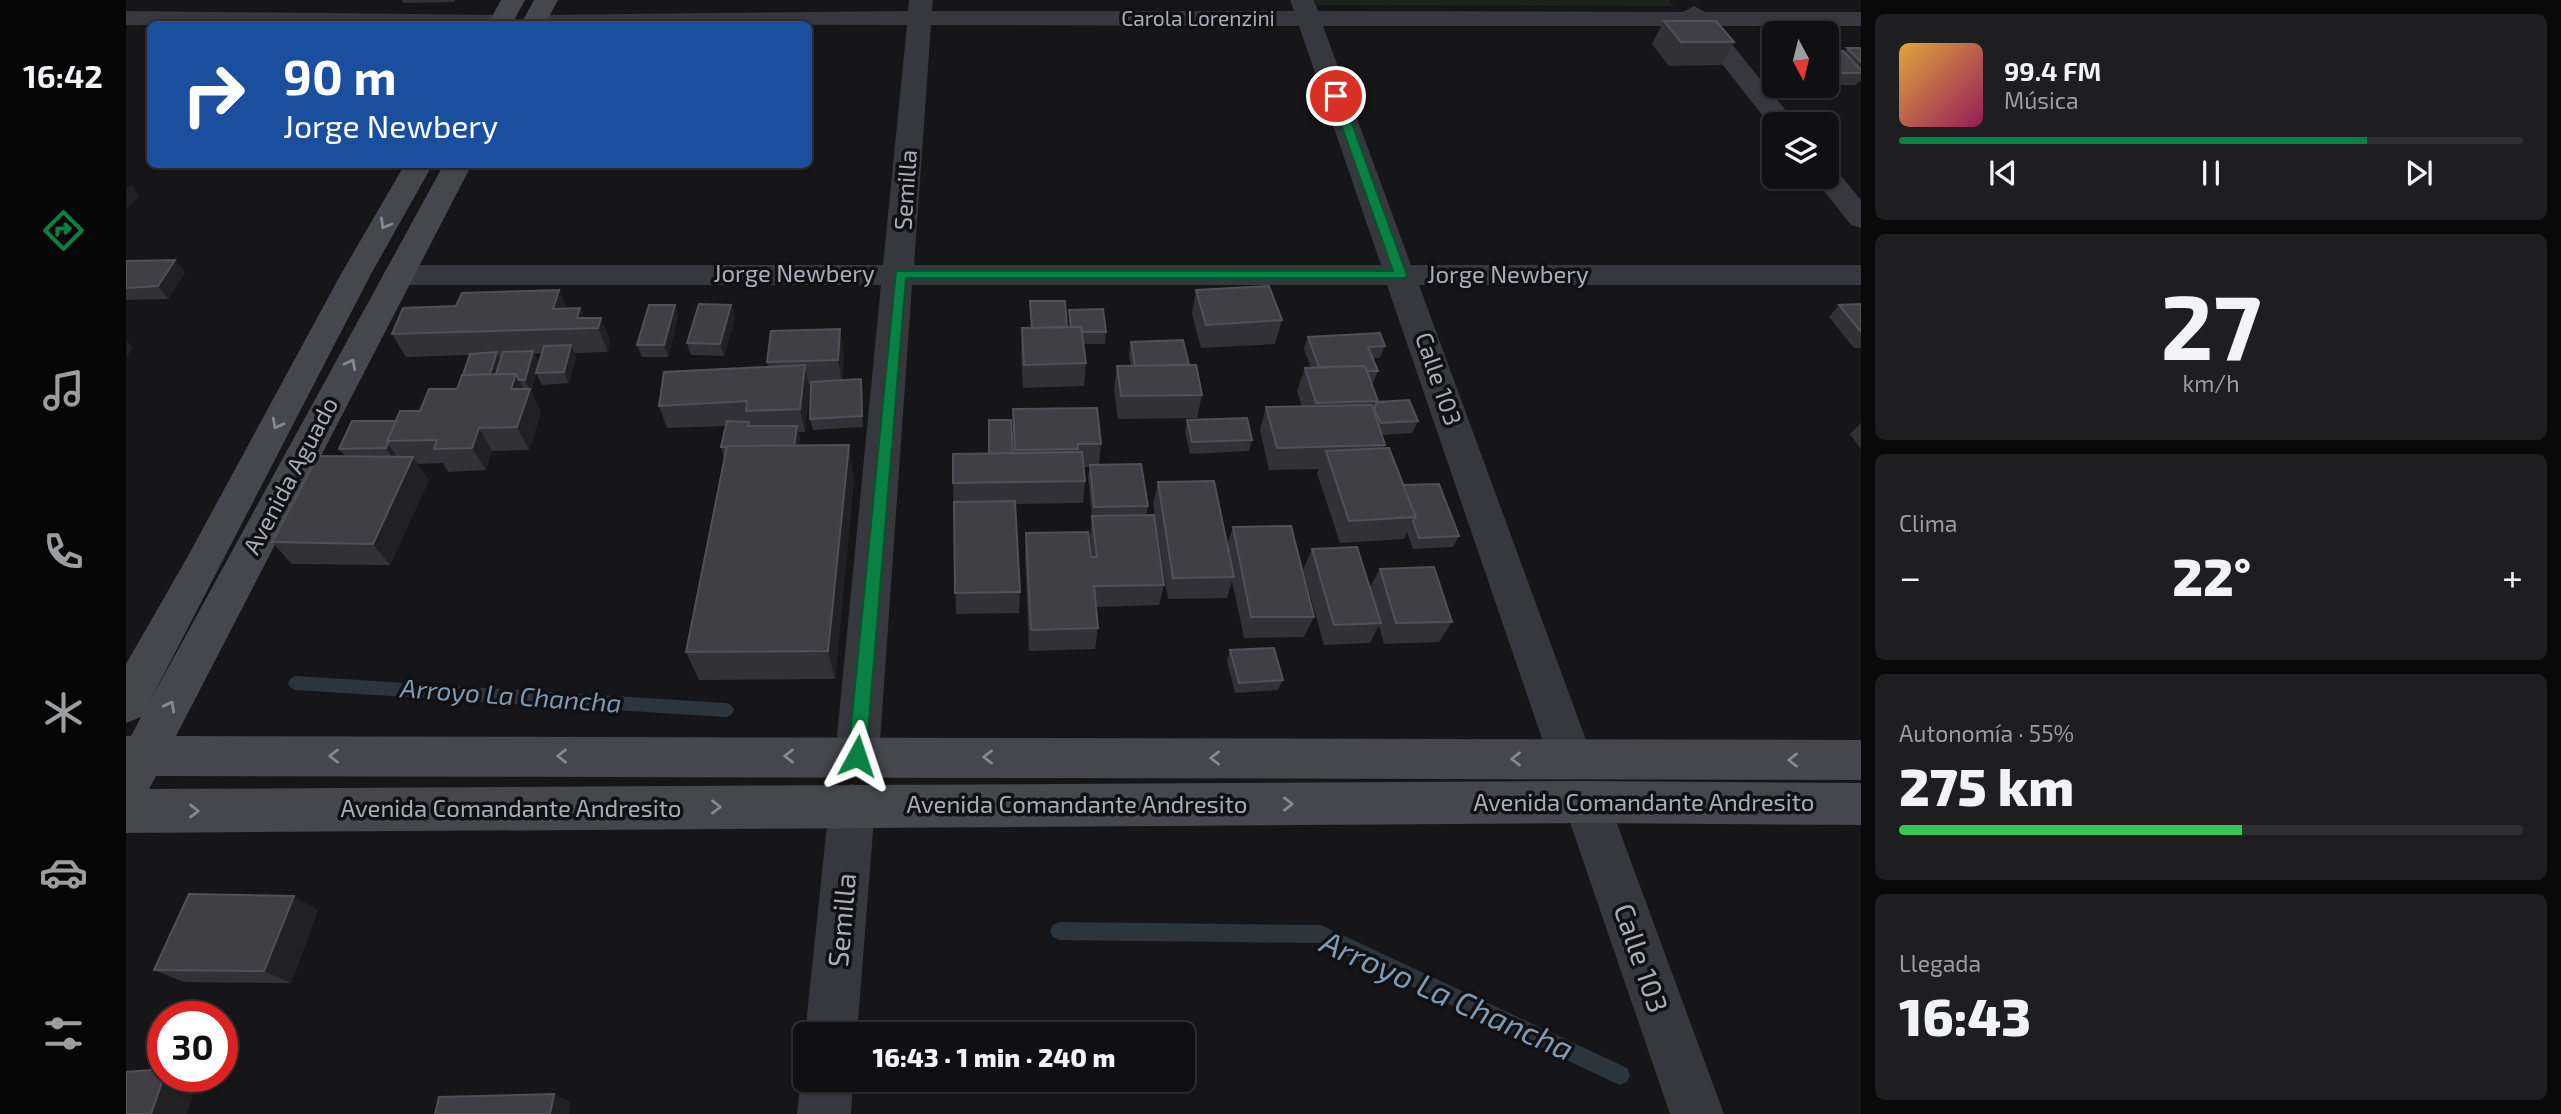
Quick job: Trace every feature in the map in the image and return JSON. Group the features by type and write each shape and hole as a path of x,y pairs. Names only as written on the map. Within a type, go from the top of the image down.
{"main road":[{"path":"501,21 513,0"},
{"path":"535,21 546,0"},
{"name":"Avenida Aguado","path":"126,704 209,555 356,274 417,168"},
{"name":"Avenida Aguado","path":"132,766 456,168"},
{"name":"Avenida Comandante Andresito","path":"132,766 857,756 1579,780 1861,804"},
{"name":"Avenida Comandante Andresito","path":"126,811 852,806 1579,780 1861,760"}],"street":[{"name":"Carola Lorenzini","path":"589,21 920,9 1692,10 1861,19"},
{"name":"Semilla","path":"857,756 900,274 920,9"},
{"name":"Calle 103","path":"1305,10 1697,1114"},
{"path":"1692,10 1774,112"},
{"path":"126,18 350,21"},
{"path":"1837,189 1861,219"},
{"name":"Jorge Newbery","path":"398,275 1861,275"},
{"name":"Semilla","path":"832,1022 852,806"},
{"path":"824,1114 826,1092"}],"shaded area":[{"path":"1315,0 1669,0 1674,6 1317,5"}],"building":[{"path":"1664,21 1716,21 1734,42 1681,42"},
{"path":"1847,48 1861,48 1861,62"},
{"path":"1839,51 1843,51 1861,73 1839,73"},
{"path":"175,260 158,286 126,288 126,261"},
{"path":"1269,286 1282,320 1206,325 1196,290"},
{"path":"559,290 553,309 580,308 577,318 601,318 598,328 392,334 403,308 456,306 462,293"},
{"path":"1030,301 1065,301 1067,327 1032,328"},
{"path":"699,304 731,305 720,344 687,343"},
{"path":"1861,304 1861,332 1839,305"},
{"path":"649,305 675,305 664,345 637,345"},
{"path":"1103,309 1106,332 1082,332 1081,327 1071,327 1069,310"},
{"path":"1081,327 1086,363 1024,365 1022,328"},
{"path":"840,329 838,360 767,362 771,331"},
{"path":"1380,333 1385,346 1368,347 1378,371 1367,371 1365,366 1319,367 1308,337"},
{"path":"1183,340 1189,365 1135,366 1131,342"},
{"path":"571,345 564,372 536,373 544,346"},
{"path":"533,351 525,380 519,380 516,374 496,374 503,352"},
{"path":"497,352 490,374 463,375 470,354"},
{"path":"805,365 800,409 746,411 747,401 659,406 664,372"},
{"path":"1196,365 1202,395 1121,396 1117,366"},
{"path":"1365,366 1378,401 1316,403 1305,368"},
{"path":"516,374 511,389 530,389 517,427 479,428 472,448 434,449 437,440 387,441 400,411 420,411 429,389 457,389 462,375"},
{"path":"861,379 862,416 810,419 811,382"},
{"path":"1409,400 1418,421 1381,423 1374,409 1377,402"},
{"path":"1372,405 1385,445 1277,448 1266,407"},
{"path":"1097,408 1101,444 1078,444 1078,449 1015,450 1013,409"},
{"path":"1247,418 1252,440 1192,442 1187,420"},
{"path":"989,420 1011,420 1013,453 989,454"},
{"path":"352,421 396,421 386,448 339,449"},
{"path":"727,421 749,422 748,426 797,426 794,446 721,447"},
{"path":"849,445 828,651 686,652 727,446"},
{"path":"1389,448 1416,517 1349,521 1326,451"},
{"path":"1082,452 1085,481 953,483 953,454"},
{"path":"318,456 413,457 373,544 272,542"},
{"path":"1141,464 1148,506 1094,507 1090,465"},
{"path":"1214,481 1234,577 1173,578 1158,482"},
{"path":"1439,484 1459,536 1419,538 1413,521 1416,517 1403,485"},
{"path":"1015,501 1020,592 955,593 954,502"},
{"path":"1154,515 1164,585 1094,586 1098,628 1031,630 1026,533 1088,532 1091,557 1097,557 1092,516"},
{"path":"1291,526 1314,617 1251,617 1233,527"},
{"path":"1357,547 1381,623 1334,625 1312,549"},
{"path":"1434,567 1452,622 1396,623 1380,569"},
{"path":"1274,648 1283,680 1239,683 1230,650"},
{"path":"189,894 294,896 264,971 154,970"},
{"path":"147,1070 147,1092 159,1092 151,1114 126,1114 126,1072"},
{"path":"554,1094 550,1114 435,1114 439,1097"}],"waterway":[{"name":"Arroyo La Chancha","path":"296,683 726,710"},
{"name":"Arroyo La Chancha","path":"1059,931 1321,934 1620,1075"}],"route":[{"path":"857,756 900,274 1401,275 1336,96"}]}
